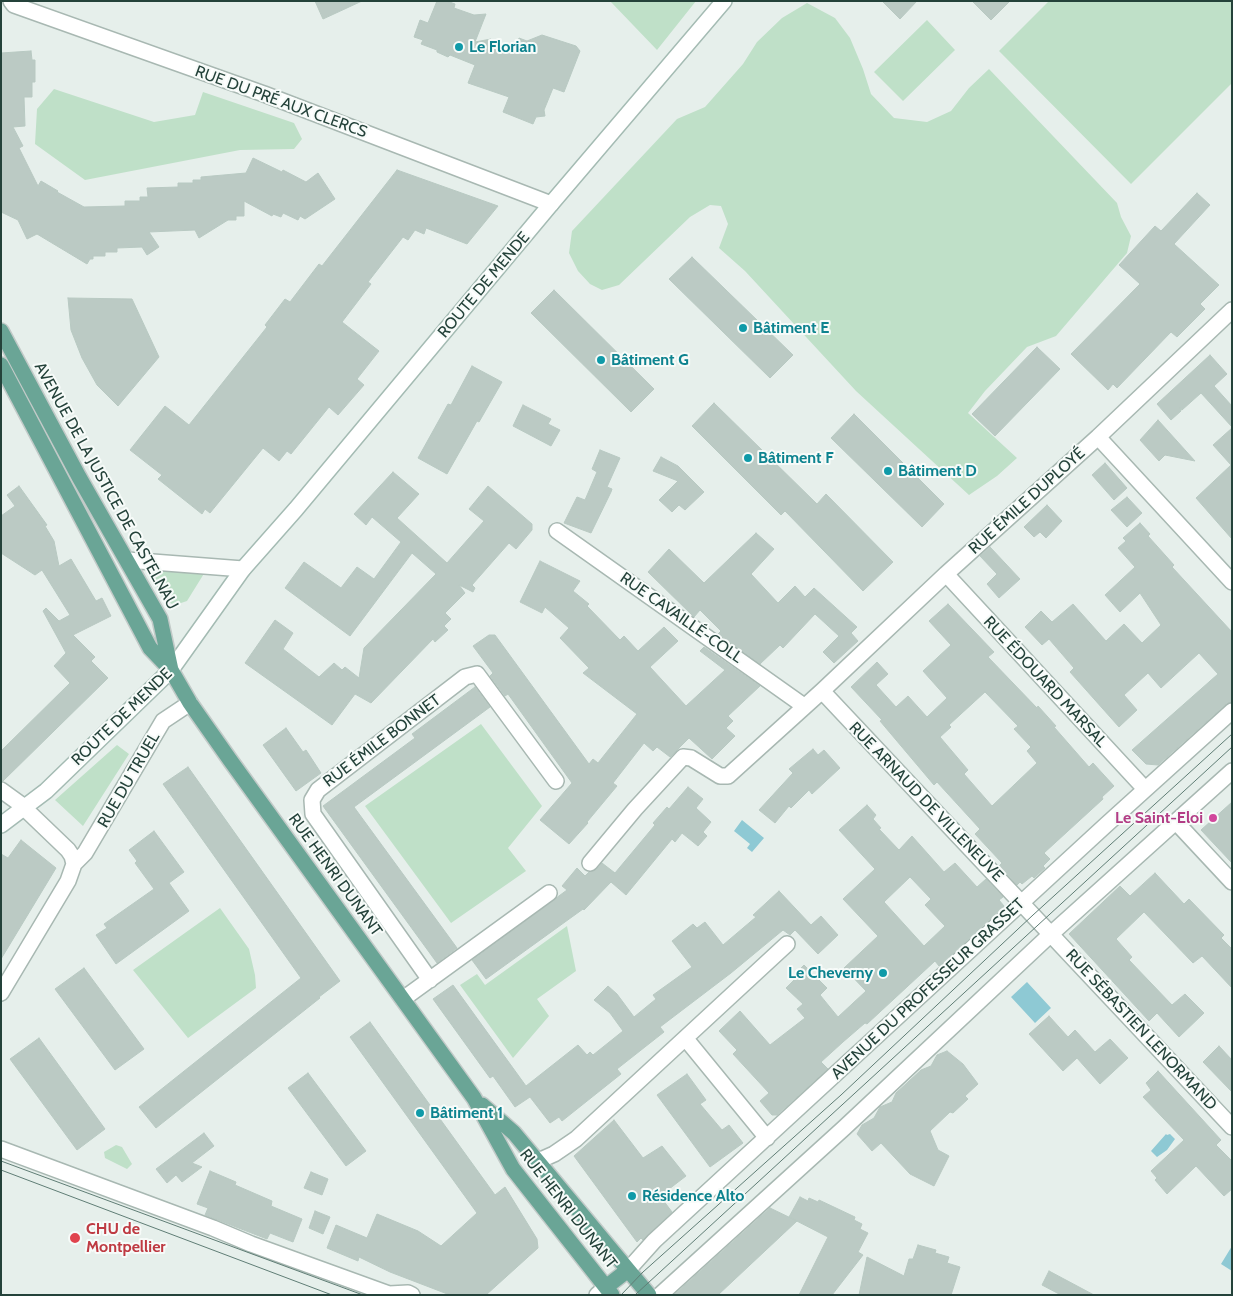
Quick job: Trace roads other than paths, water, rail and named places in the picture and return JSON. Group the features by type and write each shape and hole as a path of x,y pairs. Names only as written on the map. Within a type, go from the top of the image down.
{"main road":[{"name":"AVENUE DE LA JUSTICE DE CASTELNAU","path":"1,331 79,477 160,619 172,670"},
{"name":"AVENUE DE LA JUSTICE DE CASTELNAU","path":"1,365 146,641 150,648 172,670"},
{"name":"RUE HENRI DUNANT","path":"172,670 190,703 474,1098 514,1169 605,1292"},
{"name":"RUE HENRI DUNANT","path":"474,1098 514,1133 536,1162 649,1295"},
{"path":"605,1292 628,1270"},
{"path":"605,1292 619,1295"}],"street":[{"name":"RUE DU PRÉ AUX CLERCS","path":"10,1 14,6 264,94 551,204"},
{"name":"ROUTE DE MENDE","path":"1,825 46,791 172,670 243,569 724,1"},
{"name":"RUE ÉMILE DUPLOYÉ","path":"590,862 635,809 683,758 691,758 720,776 728,776 822,691 946,574 1098,437 1232,310"},
{"path":"1098,437 1232,582"},
{"name":"RUE CAVAILLÉ-COLL","path":"557,530 804,706"},
{"path":"127,560 243,569"},
{"name":"RUE ÉDOUARD MARSAL","path":"946,574 1145,789"},
{"name":"RUE ÉMILE BONNET","path":"430,980 313,814 312,800 318,790 465,677 477,674 556,781"},
{"name":"RUE ARNAUD DE VILLENEUVE","path":"822,691 1051,934"},
{"name":"RUE DU TRUEL","path":"1,993 68,881 74,864 85,853 133,775 163,721 190,703"},
{"name":"AVENUE DU PROFESSEUR GRASSET","path":"628,1270 654,1241 1021,902 1232,711"},
{"path":"660,1295 844,1128 1051,934 1232,771"},
{"path":"1,790 25,808 68,850 74,864"},
{"path":"1176,822 1232,882"},
{"path":"403,1000 549,894"},
{"name":"RUE SÉBASTIEN LENORMAND","path":"1051,934 1232,1127"},
{"path":"536,1162 554,1154 576,1139 787,944"},
{"path":"686,1039 766,1138"},
{"path":"1,1149 380,1291 389,1294 410,1294"}],"water":[{"path":"742,820 764,838 752,852 747,848 750,844 734,831"},
{"path":"1027,982 1051,1008 1035,1023 1011,997"},
{"path":"1166,1134 1170,1134 1175,1139 1167,1150 1157,1157 1151,1151"},
{"path":"1232,1246 1232,1271 1221,1264"}],"tram line":[{"path":"621,1295 643,1272 841,1095 1033,915 1232,734"},
{"path":"635,1295 1232,747"},
{"path":"1,1161 363,1295"},
{"path":"1,1170 332,1295"}],"place":[{"name":"Le Florian","path":"459,47"},
{"name":"Bâtiment E","path":"743,328"},
{"name":"Bâtiment G","path":"601,360"},
{"name":"Bâtiment F","path":"748,458"},
{"name":"Bâtiment D","path":"888,471"},
{"name":"Le Saint-Eloi","path":"1213,818"},
{"name":"Le Cheverny","path":"883,973"},
{"name":"Bâtiment 1","path":"420,1113"},
{"name":"Résidence Alto","path":"632,1196"},
{"name":"CHU de Montpellier","path":"75,1238"}]}
